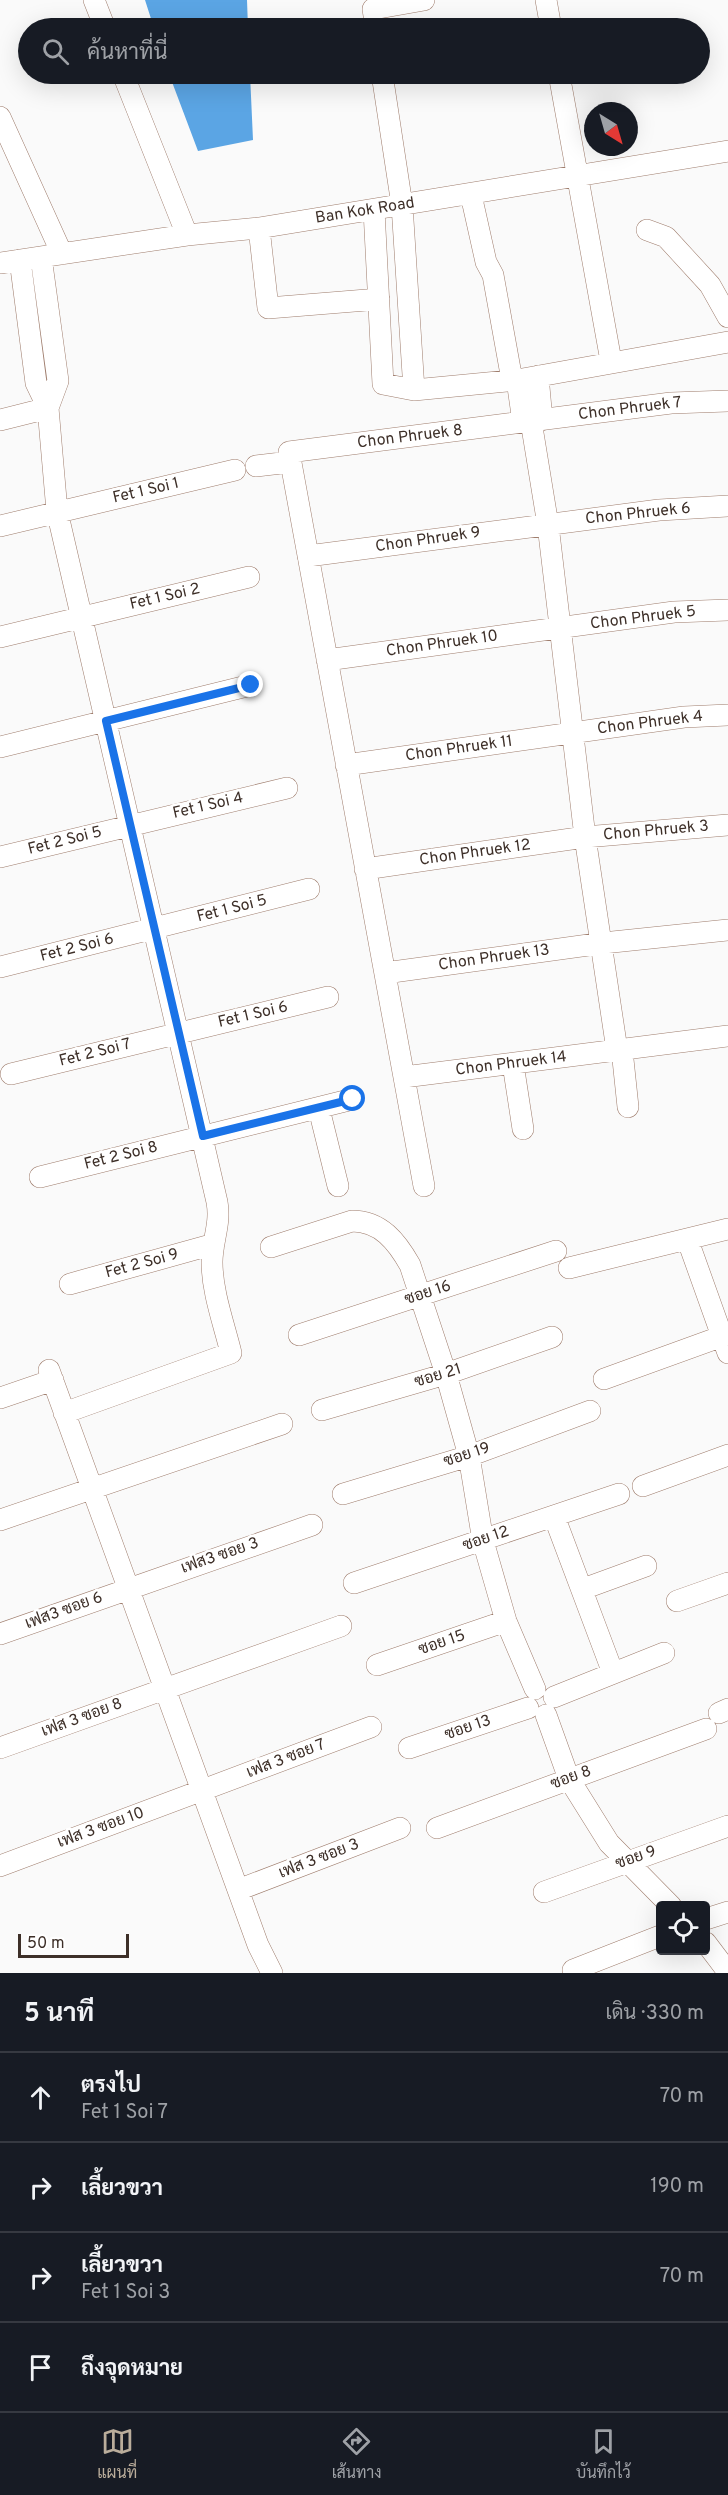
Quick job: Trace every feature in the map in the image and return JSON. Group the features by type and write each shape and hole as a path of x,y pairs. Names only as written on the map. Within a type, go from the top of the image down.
{"street":[{"path":"93,0 101,18"},
{"path":"372,12 424,0"},
{"path":"546,0 549,18"},
{"path":"127,84 187,234"},
{"path":"384,84 402,206 414,390"},
{"path":"561,84 610,361"},
{"path":"0,117 31,258 36,383 48,408 57,511 220,1217 214,1245 213,1277 231,1353 64,1413"},
{"name":"Ban Kok Road","path":"31,258 187,234 260,228 471,195 577,174 728,151"},
{"path":"471,195 486,262 493,275 515,380 532,421 548,525 558,628 585,837 628,1107"},
{"path":"374,210 383,384 414,390 515,380 610,361 728,342"},
{"path":"260,228 268,308 380,299"},
{"path":"647,230 666,237 710,285 728,317"},
{"path":"532,421 538,376"},
{"name":"Chon Phruek 7","path":"532,421 672,403 728,401"},
{"path":"0,420 48,408"},
{"name":"Chon Phruek 8","path":"256,466 290,457 532,421"},
{"path":"290,457 424,1185"},
{"name":"Fet 1 Soi 1","path":"0,526 234,470"},
{"name":"Chon Phruek 6","path":"548,525 659,510 728,506"},
{"name":"Chon Phruek 9","path":"308,556 548,525"},
{"name":"Fet 1 Soi 2","path":"0,637 249,577"},
{"name":"Chon Phruek 5","path":"558,628 674,612 728,610"},
{"name":"Chon Phruek 10","path":"327,660 558,628"},
{"path":"0,747 251,685"},
{"name":"Chon Phruek 4","path":"571,733 684,717 728,715"},
{"name":"Chon Phruek 11","path":"346,765 571,733"},
{"name":"Fet 1 Soi 4","path":"130,825 286,788"},
{"name":"Fet 2 Soi 5","path":"0,857 130,825"},
{"name":"Chon Phruek 3","path":"585,837 728,825"},
{"name":"Chon Phruek 12","path":"365,869 585,837"},
{"name":"Fet 1 Soi 5","path":"154,929 309,889"},
{"name":"Fet 2 Soi 6","path":"0,967 154,929"},
{"name":"Chon Phruek 13","path":"385,973 603,943 728,930"},
{"name":"Fet 1 Soi 6","path":"179,1033 328,997"},
{"name":"Fet 2 Soi 7","path":"11,1074 179,1033"},
{"name":"Chon Phruek 14","path":"404,1077 728,1036"},
{"path":"513,1064 523,1129"},
{"name":"Fet 2 Soi 8","path":"40,1177 353,1099"},
{"path":"319,1108 338,1186"},
{"path":"271,1247 352,1221 363,1221 393,1239 410,1266 446,1374 469,1456 483,1541 507,1621 541,1702 568,1779 609,1843 625,1862 668,1901"},
{"path":"569,1268 688,1241 728,1229"},
{"path":"604,1379 726,1341 688,1241"},
{"name":"Fet 2 Soi 9","path":"70,1284 214,1245"},
{"name":"ซอย 16","path":"299,1335 556,1251"},
{"name":"ซอย 21","path":"322,1410 446,1374 552,1336"},
{"path":"0,1398 51,1375 258,1946 272,1973"},
{"name":"ซอย 19","path":"343,1494 469,1456 590,1412"},
{"path":"0,1520 282,1424"},
{"path":"643,1486 728,1455"},
{"name":"ซอย 12","path":"354,1583 619,1494"},
{"path":"554,1516 613,1673"},
{"name":"เฟส3 ซอย 3","path":"128,1588 312,1525"},
{"path":"583,1589 646,1566"},
{"path":"677,1601 728,1583"},
{"name":"เฟส3 ซอย 6","path":"0,1634 128,1588"},
{"name":"ซอย 15","path":"377,1665 507,1621"},
{"name":"เฟส 3 ซอย 8","path":"0,1748 341,1626"},
{"name":"ซอย 13","path":"409,1748 541,1702 664,1653"},
{"name":"ซอย 8","path":"437,1828 568,1779 718,1717"},
{"name":"เฟส 3 ซอย 7","path":"202,1791 371,1727"},
{"name":"เฟส 3 ซอย 10","path":"0,1866 202,1791"},
{"name":"ซอย 9","path":"544,1892 728,1826"},
{"name":"เฟส 3 ซอย 3","path":"238,1890 400,1828"},
{"path":"710,1917 728,1912"},
{"path":"573,1970 656,1938"},
{"path":"710,1949 728,1972"}],"water":[{"path":"145,0 247,0 248,18 151,18"},
{"path":"173,84 250,84 253,140 198,151"}],"route":[{"path":"251,685 106,721 203,1136 353,1099"}]}
